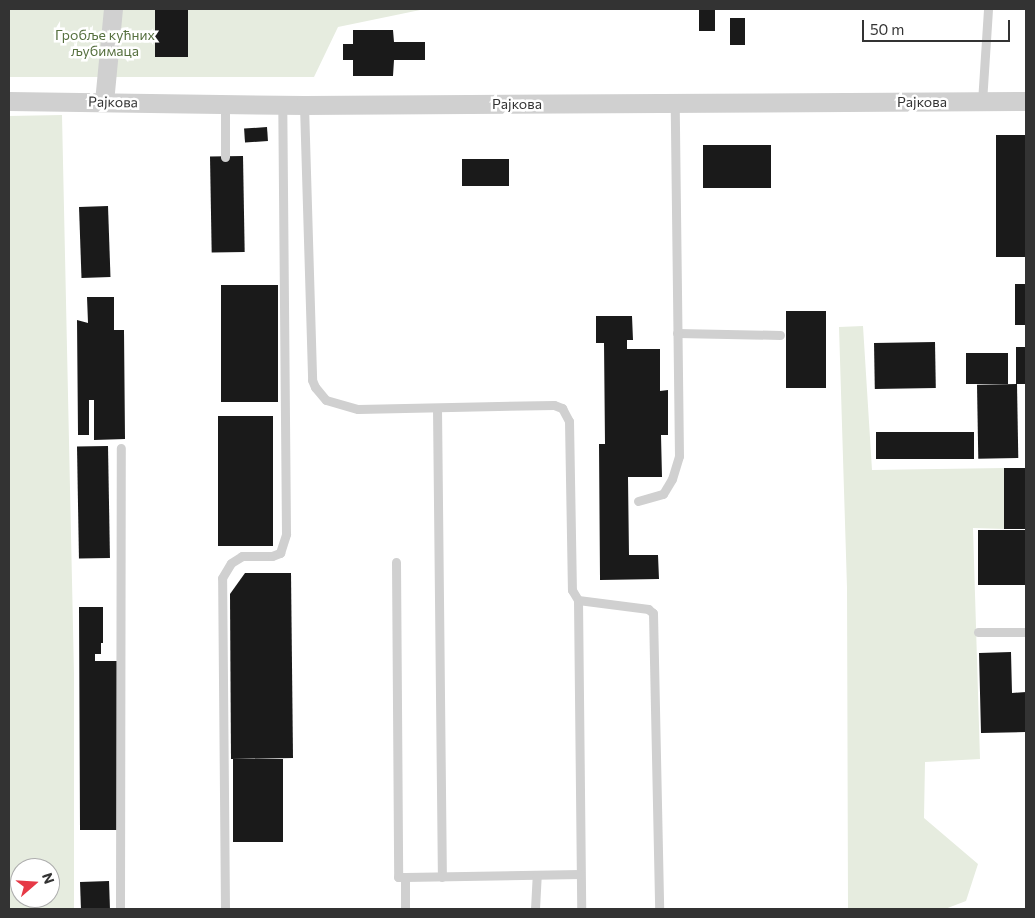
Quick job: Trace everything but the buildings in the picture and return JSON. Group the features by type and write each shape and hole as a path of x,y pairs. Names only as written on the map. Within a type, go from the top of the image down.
{"street":[{"path":"104,102 113,9"},
{"name":"Рајкова","path":"9,101 282,105 1026,101"}],"lane":[{"path":"982,102 988,9"},
{"path":"225,104 225,157"},
{"path":"638,501 663,494 672,479 679,456 675,104"},
{"path":"225,909 222,578 232,563 242,556 272,556 280,553 286,534 282,105"},
{"path":"304,105 312,380 315,387 326,400 349,408 554,405 562,408 569,421 572,590 578,600 580,909"},
{"path":"677,333 780,335"},
{"path":"437,408 442,877"},
{"path":"120,909 121,448"},
{"path":"396,562 398,877 580,874"},
{"path":"578,600 653,613 658,909"},
{"path":"978,632 1026,632"},
{"path":"535,909 537,875"},
{"path":"405,877 405,909"}],"green space":[{"name":"Гробље кућних љубимаца","path":"9,9 425,9 338,27 314,77 9,77"},
{"path":"62,115 74,674 74,909 9,909 9,116"},
{"path":"863,326 872,470 1004,468 1005,529 973,528 980,759 925,762 924,818 978,864 966,901 945,909 848,909 847,588 839,327"}]}
